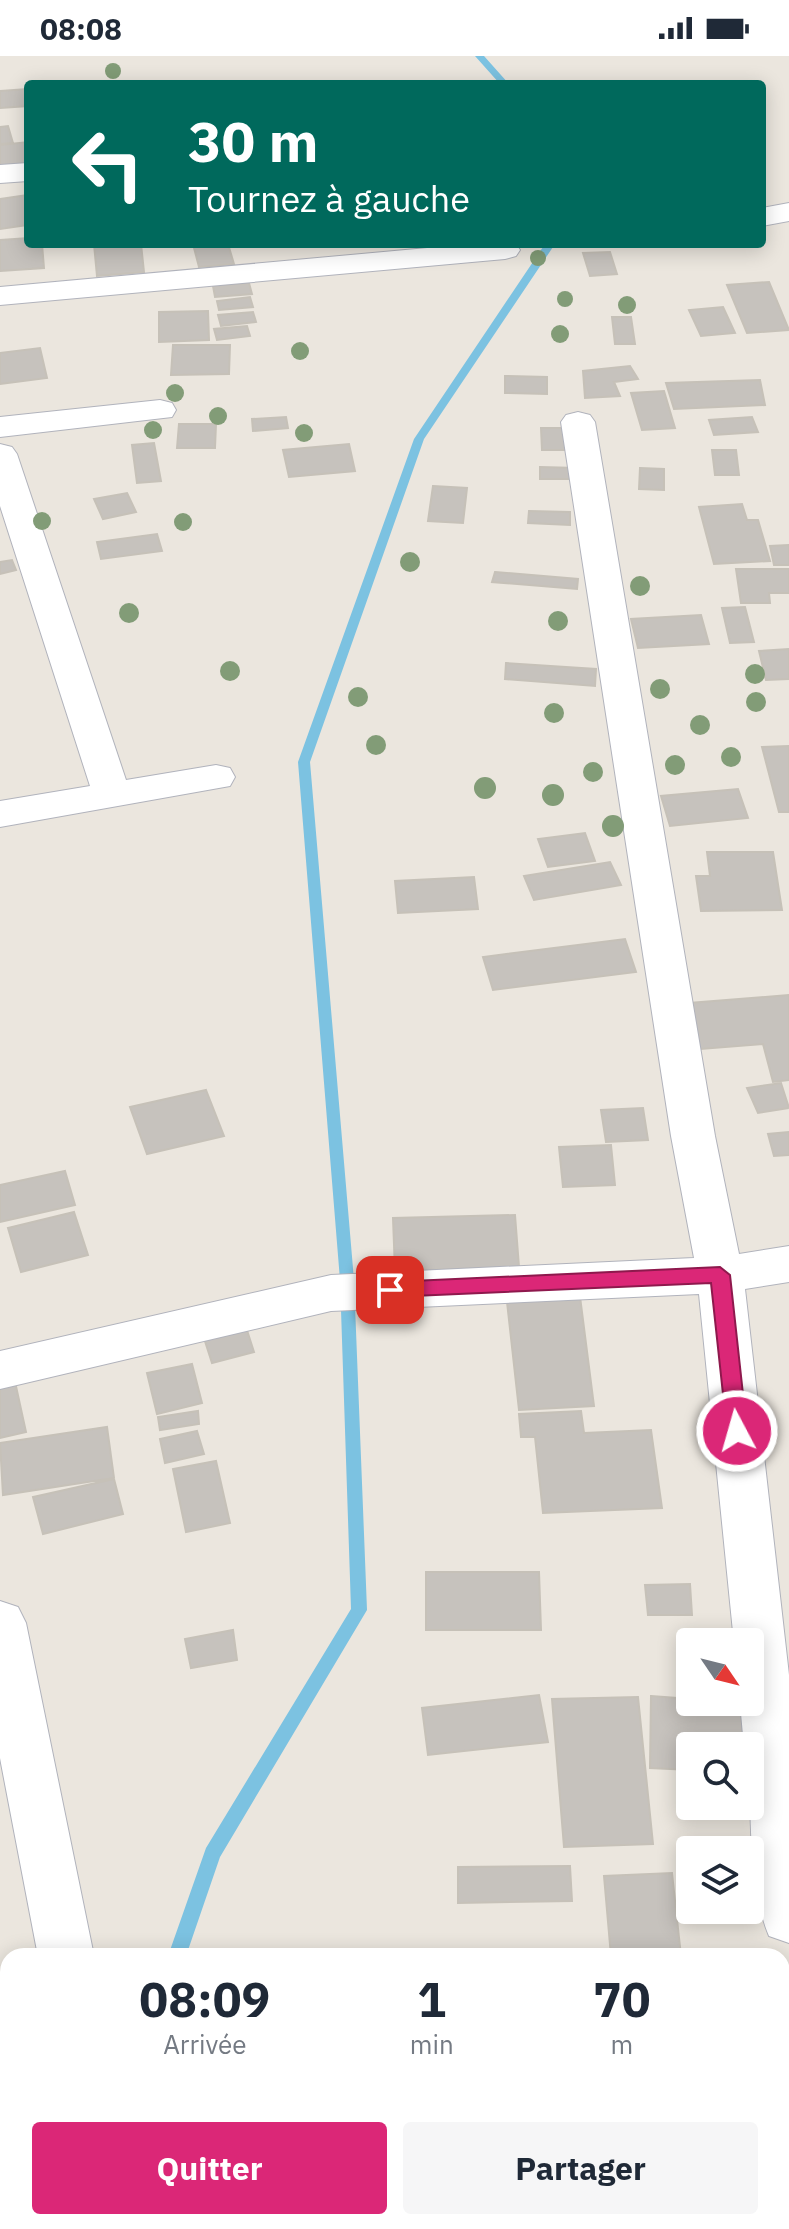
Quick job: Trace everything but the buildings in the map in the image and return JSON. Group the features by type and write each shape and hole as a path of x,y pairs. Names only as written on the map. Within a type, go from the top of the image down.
{"street":[{"path":"0,174 24,172"},
{"path":"766,216 789,212"},
{"path":"0,296 505,250"},
{"path":"0,427 160,410"},
{"path":"578,422 693,1136 720,1275 789,1917"},
{"path":"0,454 112,795"},
{"path":"0,814 216,777"},
{"path":"0,1370 331,1293 720,1275 789,1264"},
{"path":"0,1623 64,1948"}],"waterway":[{"path":"479,56 501,80"},
{"path":"180,1948 212,1854 359,1610 347,1280 304,762 419,439 547,248"}],"route":[{"path":"390,1290 720,1275 737,1431"}]}
